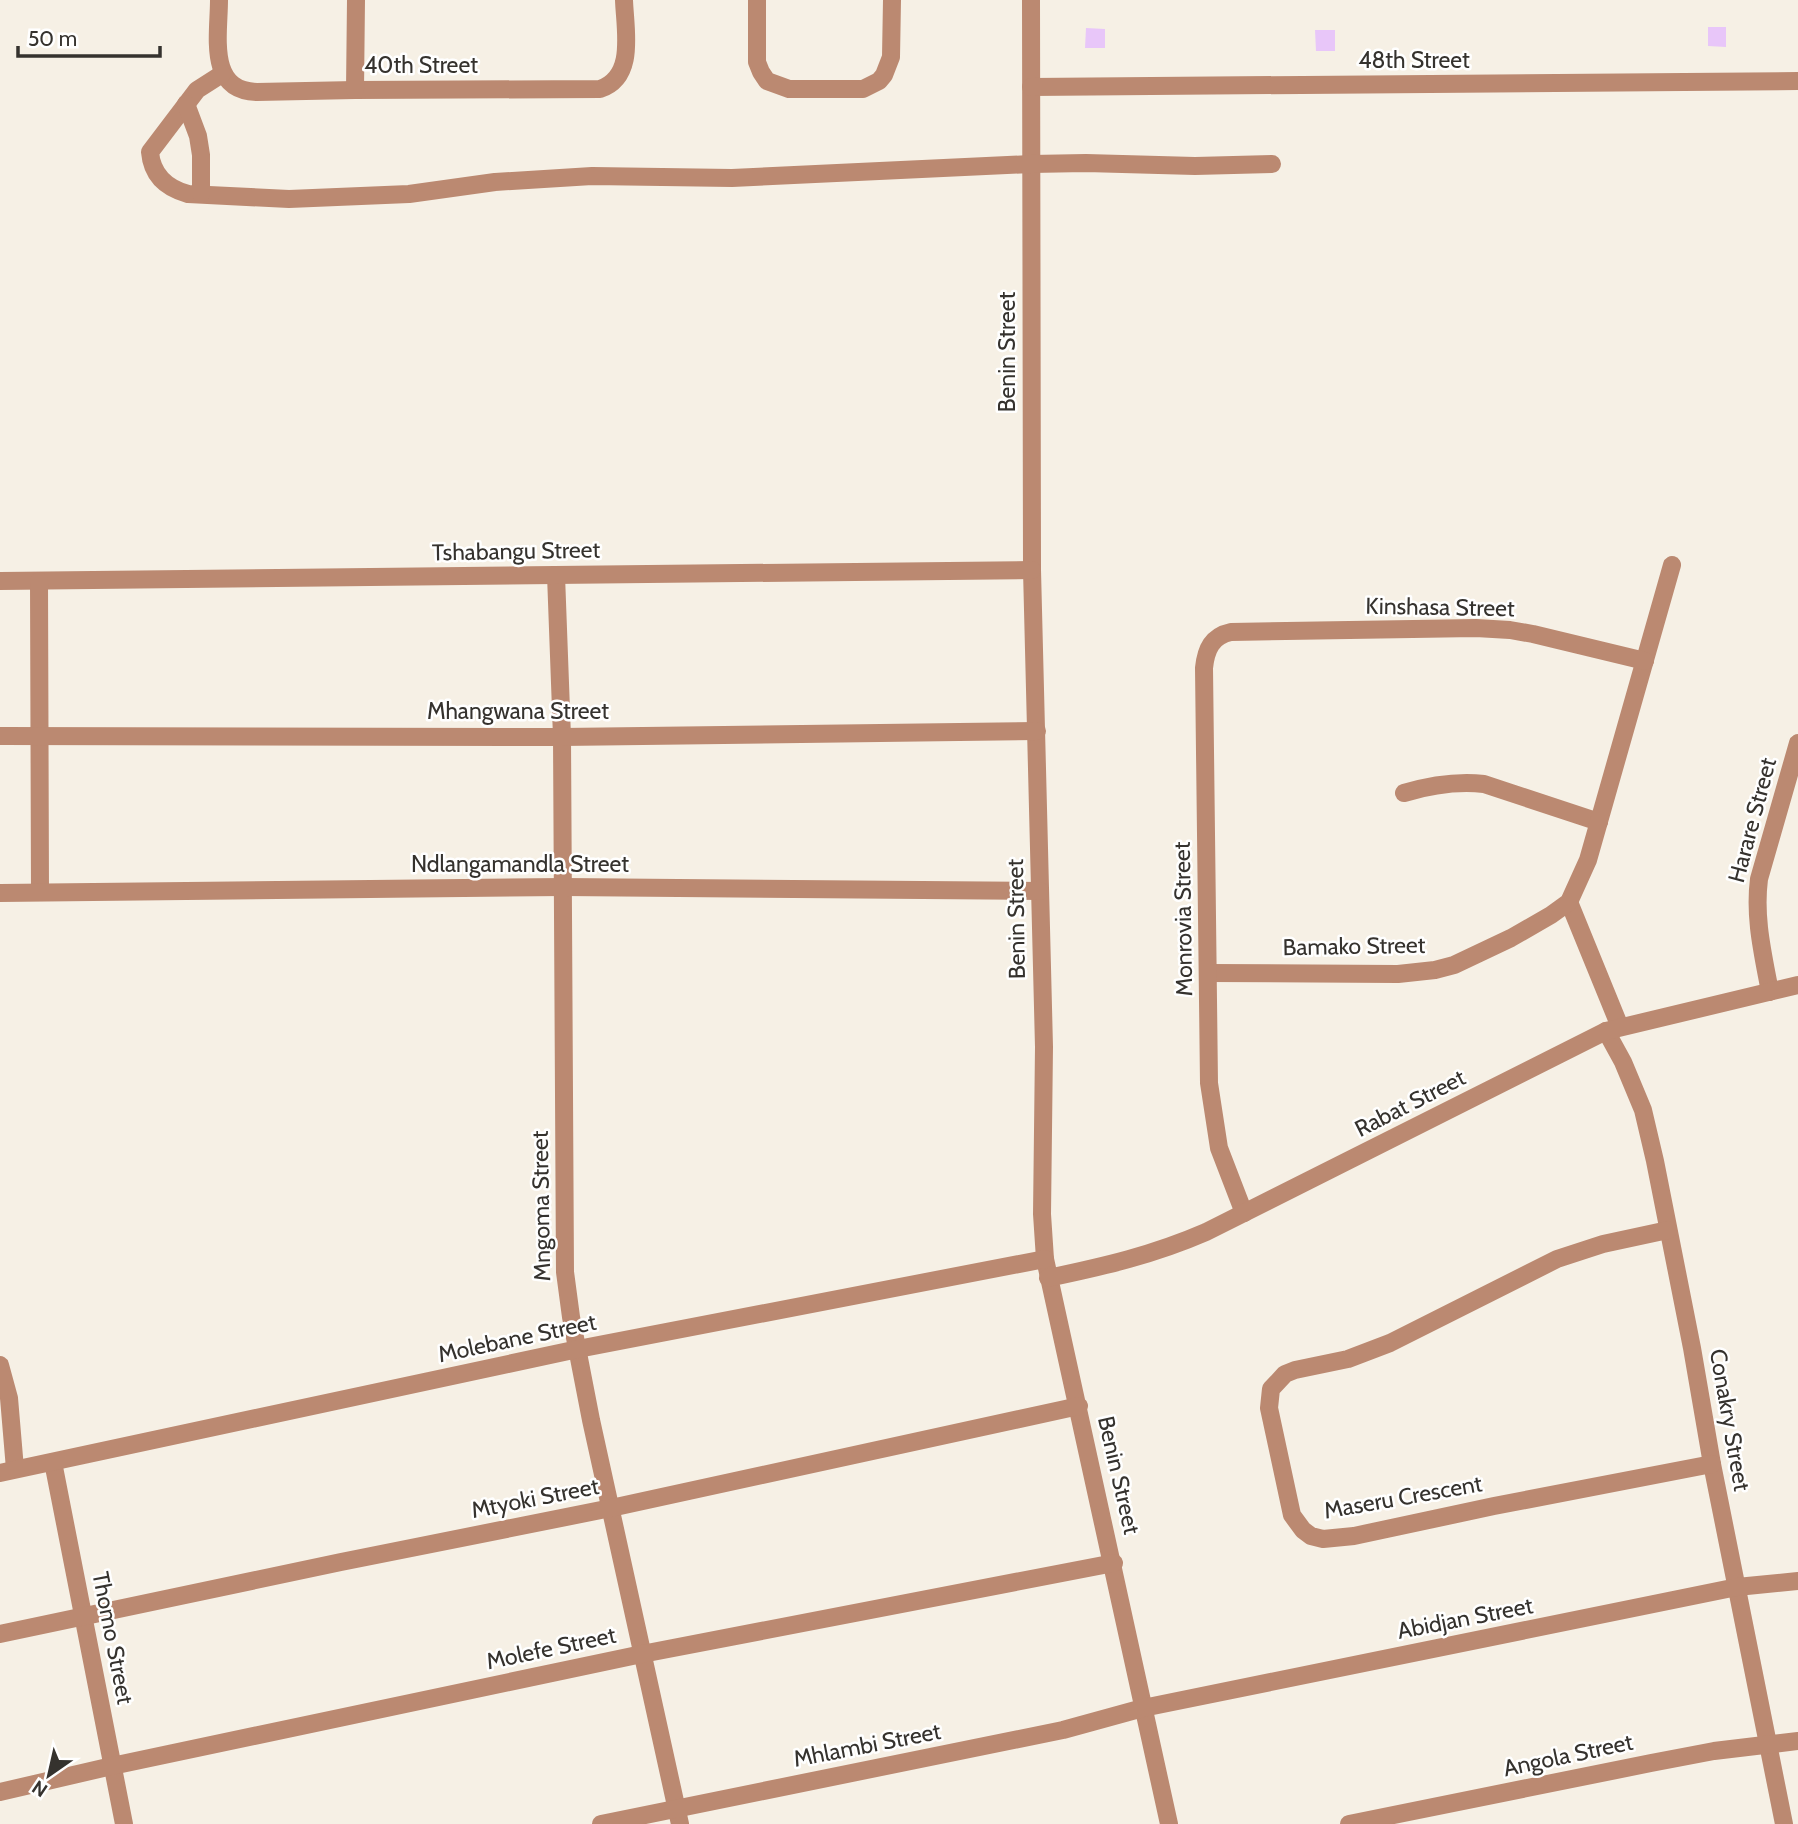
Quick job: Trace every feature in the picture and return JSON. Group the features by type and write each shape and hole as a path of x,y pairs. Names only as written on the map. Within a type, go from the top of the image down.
{"street":[{"path":"219,0 222,74 197,90 150,152 152,166 162,181 173,190 289,199 408,194 495,181 592,176 732,178 1031,164 1272,164"},
{"path":"355,89 356,0"},
{"name":"40th Street","path":"222,74 232,84 248,92 600,89 616,80 625,61 624,0"},
{"path":"757,0 757,62 767,81 789,89 863,89 879,81 891,57 892,0"},
{"name":"Benin Street","path":"1031,0 1032,570 1044,1047 1042,1214 1045,1259 1114,1563 1169,1824"},
{"name":"48th Street","path":"1031,87 1798,82"},
{"path":"186,104 198,136 201,194"},
{"path":"1613,1029 1569,902 1584,871 1599,822 1672,565"},
{"name":"Tshabangu Street","path":"0,581 1032,570"},
{"name":"Mngoma Street","path":"556,575 562,737 565,1263 568,1295 642,1654 679,1816"},
{"path":"38,581 40,891"},
{"name":"Kinshasa Street","path":"1231,632 1510,630 1645,661"},
{"name":"Monrovia Street","path":"1231,632 1219,635 1213,641 1206,656 1205,668 1209,1083 1219,1148 1244,1213"},
{"name":"Mhangwana Street","path":"0,736 562,737 1037,730"},
{"name":"Harare Street","path":"1770,992 1758,934 1757,895 1759,879 1793,778 1798,744"},
{"path":"1404,793 1426,786 1466,782 1484,784 1599,822"},
{"name":"Ndlangamandla Street","path":"0,892 564,887 1040,891"},
{"name":"Bamako Street","path":"1208,974 1398,974 1435,970 1454,965 1511,938 1569,902"},
{"name":"Rabat Street","path":"1048,1278 1130,1261 1172,1247 1613,1029 1798,985"},
{"name":"Conakry Street","path":"1613,1029 1643,1110 1784,1824"},
{"name":"Maseru Crescent","path":"1668,1230 1603,1244 1557,1259 1390,1343 1348,1359 1285,1374 1271,1389 1269,1408 1292,1515 1303,1530 1311,1536 1323,1539 1354,1536 1712,1464"},
{"name":"Molebane Street","path":"8,1471 578,1349 1045,1259"},
{"path":"0,1365 9,1398 8,1471"},
{"name":"Mtyoki Street","path":"0,1634 611,1508 1079,1406"},
{"name":"Thomo Street","path":"53,1462 124,1824"},
{"name":"Molefe Street","path":"0,1792 642,1654 1114,1563"},
{"name":"Abidjan Street","path":"1143,1708 1737,1587 1798,1581"},
{"name":"Mhlambi Street","path":"601,1824 679,1816 1063,1730 1143,1708"},
{"name":"Angola Street","path":"1349,1824 1714,1751 1798,1741"}],"building":[{"path":"1708,27 1726,27 1726,47 1708,46"},
{"path":"1086,28 1105,29 1105,48 1085,48"},
{"path":"1315,30 1335,30 1335,51 1316,51"}]}
